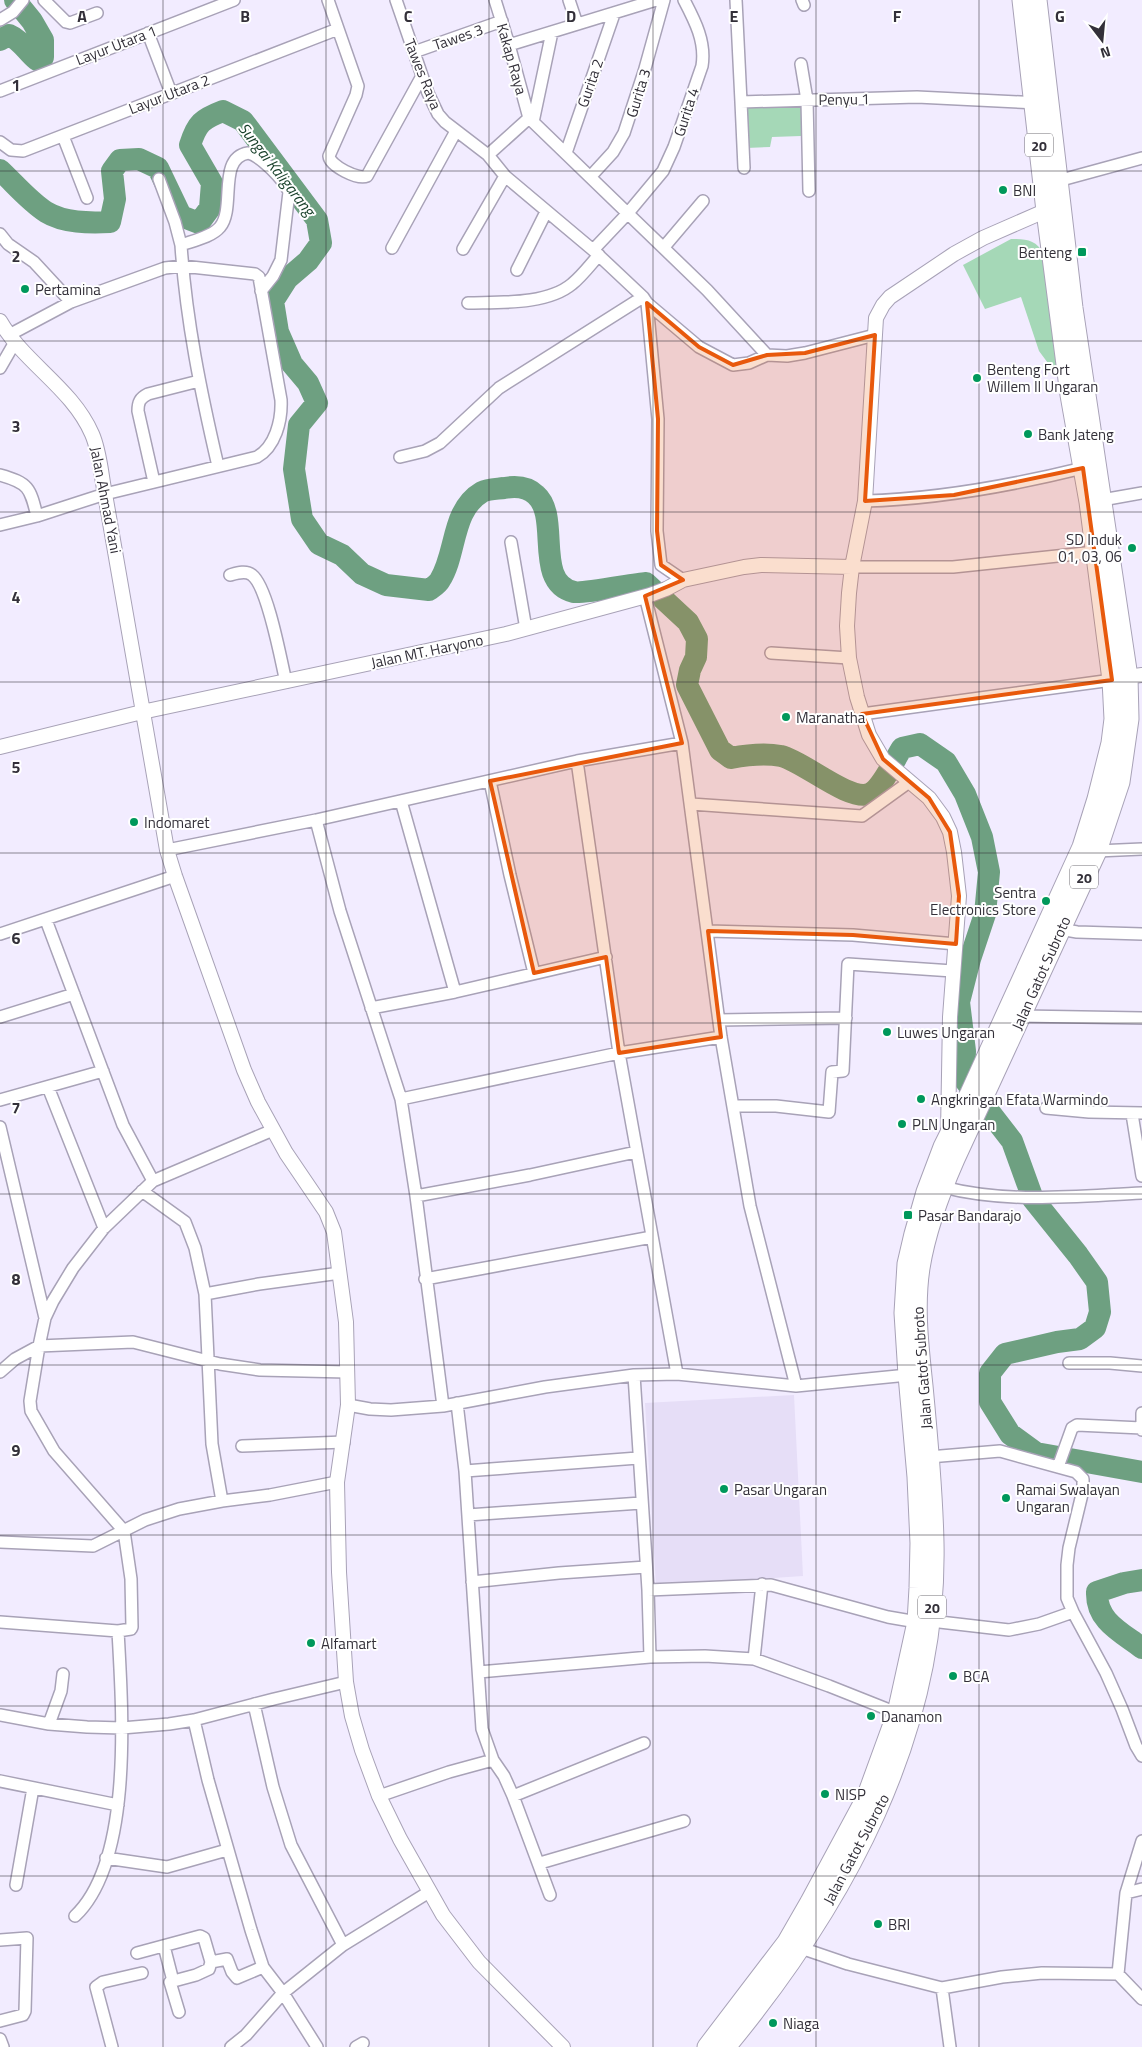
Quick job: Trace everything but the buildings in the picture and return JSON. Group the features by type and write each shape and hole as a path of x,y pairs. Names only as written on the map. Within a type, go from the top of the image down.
{"highway":[{"name":"20","path":"1022,0 1041,103 1051,182 1070,395 1095,552 1127,677"},
{"name":"20","path":"1037,0 1041,103"},
{"name":"20","path":"1053,208 1073,308 1127,677"},
{"name":"Jalan Gatot Subroto","path":"707,2047 786,1942 810,1902 866,1798 897,1713 924,1621 920,1523 904,1313 907,1264 926,1192 948,1135 970,1093 1021,1016 1097,851 1120,782 1126,748 1127,677"},
{"name":"Jalan Gatot Subroto","path":"726,2047 770,1993 801,1948 854,1856 887,1791 919,1690 924,1621 934,1544 929,1457 917,1330 920,1266 943,1187 970,1123 992,1062 1082,846 1105,768 1114,719 1128,698"}],"street":[{"path":"0,20 13,12 23,0"},
{"path":"44,0 66,22 70,23 97,13"},
{"name":"Layur Utara 1","path":"0,91 234,0"},
{"path":"328,0 358,86 356,96 329,156 332,163 358,176 368,176 422,76"},
{"name":"Tawes Raya","path":"396,0 422,76 438,114 456,131 488,155 505,176 596,253 645,300 699,346 729,364 743,364 767,355"},
{"name":"Kakap Raya","path":"494,0 531,120"},
{"path":"568,0 577,24"},
{"path":"509,45 614,14 630,4 656,0"},
{"name":"Gurita 3","path":"591,176 613,152 624,133 644,72 664,0"},
{"name":"Gurita 4","path":"468,303 514,302 541,298 572,284 663,171 674,147 702,66 704,54 702,41 684,0"},
{"path":"736,0 744,168"},
{"name":"Gurita 2","path":"566,153 614,14"},
{"name":"Tawes 3","path":"414,52 502,21"},
{"name":"Layur Utara 2","path":"0,143 11,150 23,151 338,28"},
{"path":"488,155 531,120 552,32"},
{"path":"148,33 171,93"},
{"path":"802,64 807,100 810,191"},
{"name":"Penyu 1","path":"741,102 917,97 1041,103"},
{"path":"531,120 664,247 767,355 786,356 806,353 874,335"},
{"path":"392,248 456,131"},
{"path":"63,136 87,198"},
{"path":"181,245 210,233 220,226 225,216 234,159 248,153 259,157 286,186 290,199 281,260 273,276 261,291"},
{"path":"1051,182 1142,158"},
{"path":"463,249 505,176"},
{"path":"159,179 175,222 181,245 182,266 199,381 218,466"},
{"path":"664,247 702,201"},
{"path":"948,1135 953,972 959,896 958,875 950,832 929,798 883,759 870,735 862,714 849,658 847,626 852,567 865,501 874,335 879,311 890,298 904,287 983,238 1053,208"},
{"path":"517,270 546,212"},
{"path":"0,234 8,244 34,262 71,302"},
{"path":"0,368 12,338 71,302 148,273 182,266 255,274 259,277 281,400 280,418 270,446 267,451 257,458 105,494 37,516 0,525"},
{"path":"400,457 426,451 440,443 499,388 645,300 658,419 657,531 661,565 683,580"},
{"name":"Jalan Ahmad Yani","path":"0,321 12,338 81,414 93,436 105,494 142,712 174,876 244,1070 258,1102 273,1130 331,1222 346,1322 348,1405 337,1482 338,1572 346,1682 352,1716 362,1750 379,1796 429,1892 453,1930 479,1962 563,2047"},
{"path":"154,482 138,411 139,402 148,394 199,381"},
{"path":"865,501 954,495 1082,468"},
{"path":"0,475 16,479 28,486 32,493 37,516"},
{"path":"1102,500 1142,493"},
{"path":"511,542 526,629"},
{"path":"852,567 953,567 1095,552"},
{"name":"Jalan MT. Haryono","path":"0,747 142,712 526,629 647,596 683,580 761,565 852,567"},
{"path":"230,574 244,572 252,575 262,590 286,682"},
{"path":"647,596 682,743 721,1037 750,1206 796,1386"},
{"path":"771,653 849,658"},
{"path":"862,714 1127,677"},
{"path":"168,850 316,820 577,761 682,743"},
{"path":"577,761 619,1052 677,1374"},
{"path":"691,804 862,816 905,778"},
{"path":"490,781 510,875 534,972"},
{"path":"400,801 455,992"},
{"path":"316,820 340,911 401,1099 416,1196 443,1406"},
{"path":"1097,851 1142,849"},
{"path":"0,934 174,876"},
{"path":"46,920 123,1125 153,1181"},
{"path":"1060,929 1077,932 1142,934"},
{"path":"708,932 853,935 956,944"},
{"path":"371,1008 455,992 534,972 606,957"},
{"path":"734,1106 776,1106 830,1112 832,1072 843,1071 848,964 953,972"},
{"path":"0,1017 74,994"},
{"path":"1021,1016 1142,1018"},
{"path":"719,1020 846,1018"},
{"path":"401,1099 619,1052 721,1037"},
{"path":"0,1100 103,1071"},
{"path":"48,1087 104,1228"},
{"path":"1046,1108 1137,1114 1142,1176"},
{"path":"0,1128 45,1318"},
{"path":"0,1622 118,1631 131,1629 130,1579 124,1530 54,1451 31,1411 30,1401 45,1318 60,1287 104,1228 153,1181 273,1130"},
{"path":"416,1196 530,1175 636,1152"},
{"path":"943,1187 982,1195 1027,1198 1142,1193"},
{"path":"142,1191 185,1222 195,1248 205,1294 212,1444 222,1501"},
{"path":"426,1279 652,1237"},
{"path":"205,1294 259,1284 340,1273"},
{"path":"0,1372 15,1359 39,1346 133,1342 207,1361 260,1370 347,1372"},
{"path":"1069,1363 1110,1363 1142,1366"},
{"path":"348,1405 390,1410 443,1406 545,1387 634,1375 677,1374 796,1386 908,1375"},
{"path":"634,1375 648,1590 650,1657"},
{"path":"457,1403 465,1472 479,1672 479,1711 482,1729 493,1760 504,1776 513,1796 550,1895"},
{"path":"1058,1467 1072,1428 1077,1425 1142,1429 1142,1413"},
{"path":"242,1446 344,1442"},
{"path":"929,1457 1000,1451 1076,1472 1083,1479 1084,1482 1067,1565 1066,1593 1072,1612 1106,1673 1136,1746 1142,1756"},
{"path":"465,1472 638,1458"},
{"path":"0,1542 93,1546 160,1514 222,1501 270,1495 337,1482"},
{"path":"468,1515 641,1503"},
{"path":"472,1582 646,1567"},
{"path":"754,1659 762,1584"},
{"path":"648,1590 762,1584 888,1617 1009,1630 1038,1624 1072,1612"},
{"path":"75,1916 92,1893 106,1858 118,1806 122,1771 122,1728 118,1631"},
{"path":"479,1672 650,1657 705,1656 754,1659 897,1713"},
{"path":"50,1724 61,1691 63,1674"},
{"path":"0,1715 50,1724 122,1728 194,1720 346,1682"},
{"path":"254,1704 273,1787 291,1846 343,1945"},
{"path":"194,1720 227,1850 263,1966 283,1993 316,2047"},
{"path":"513,1796 644,1743"},
{"path":"379,1796 450,1772 493,1760"},
{"path":"0,1781 118,1806"},
{"path":"16,1885 33,1788"},
{"path":"540,1864 684,1821"},
{"path":"1118,1974 1126,1893 1142,1841"},
{"path":"106,1858 167,1867 227,1850"},
{"path":"1126,1893 1142,1889"},
{"path":"231,2047 251,2030 283,1993 343,1945 429,1892"},
{"path":"137,1953 203,1936 211,1962 209,1969 202,1973 170,1982 178,2012"},
{"path":"0,1940 27,1938 25,2012 23,2015 0,2021"},
{"path":"164,1946 173,1981"},
{"path":"801,1948 848,1964 942,1988 1002,1977 1042,1973 1118,1974 1142,1999"},
{"path":"211,1962 227,1959 232,1972 237,1978 263,1966"},
{"path":"112,2047 96,1987 103,1982 142,1973"},
{"path":"942,1988 950,2047"},
{"path":"0,2039 3,2047"}],"highlighted area":[{"path":"647,303 699,347 733,365 767,355 805,353 875,335 865,501 954,495 1083,468 1112,680 862,714 883,759 929,798 950,832 959,896 956,944 853,935 708,931 721,1037 619,1053 606,957 534,973 490,781 682,743 645,596 683,580 661,565 657,531 658,419"}],"shaded area":[{"name":"Pasar Ungaran","path":"794,1395 803,1576 656,1586 645,1403"}],"green space":[{"path":"745,104 804,104 801,136 772,137 770,147 746,148"},
{"path":"1011,239 1030,241 1038,246 1044,254 1062,382 1039,351 1021,297 985,309 963,265"}],"waterway":[{"name":"Sungai Kaligarang","path":"0,40 9,35 17,40 37,60 43,57 43,40 32,21 15,0"},
{"name":"Sungai Kaligarang","path":"0,170 34,203 53,216 77,222 110,222 115,199 112,171 120,160 139,159 158,168 181,216 199,223 210,208 212,183 190,145 195,132 205,119 223,111 243,121 317,220 321,243 308,261 287,279 273,301 278,332 292,364 308,383 317,403 299,425 294,469 302,519 319,544 342,555 362,574 386,585 429,590 439,581 445,569 460,521 472,500 487,490 512,487 525,488 536,495 543,505 547,518 554,576 562,586 574,592 579,592 646,583 688,622 697,639 696,657 690,670 687,685 720,750 731,758 756,755 781,756 790,759 849,792 860,795 869,794 879,786 902,748 920,744 946,762 965,794 982,837 989,872 985,914 970,959 959,1002 965,1051 964,1079 1012,1141 1033,1199 1097,1282 1100,1312 1095,1328 1080,1339 1057,1342 1005,1354 990,1373 990,1402 1010,1434 1036,1453 1142,1472"},
{"name":"Sungai Kaligarang","path":"1142,1580 1124,1583 1097,1592 1098,1602 1105,1618 1118,1631 1142,1648"}],"place":[{"name":"BNI","path":"1003,190"},
{"name":"Benteng","path":"1082,252"},
{"name":"Pertamina","path":"25,289"},
{"name":"Benteng Fort Willem II Ungaran","path":"977,378"},
{"name":"Bank Jateng","path":"1028,434"},
{"name":"SD Induk 01, 03, 06","path":"1132,548"},
{"name":"Maranatha","path":"786,717"},
{"name":"Indomaret","path":"134,822"},
{"name":"Sentra Electronics Store","path":"1046,901"},
{"name":"Luwes Ungaran","path":"887,1032"},
{"name":"Angkringan Efata Warmindo","path":"921,1099"},
{"name":"PLN Ungaran","path":"902,1124"},
{"name":"Pasar Bandarajo","path":"908,1215"},
{"name":"Pasar Ungaran","path":"724,1489"},
{"name":"Ramai Swalayan Ungaran","path":"1006,1498"},
{"name":"Alfamart","path":"311,1643"},
{"name":"BCA","path":"953,1676"},
{"name":"Danamon","path":"871,1716"},
{"name":"NISP","path":"825,1794"},
{"name":"BRI","path":"878,1924"},
{"name":"Niaga","path":"773,2023"}]}
